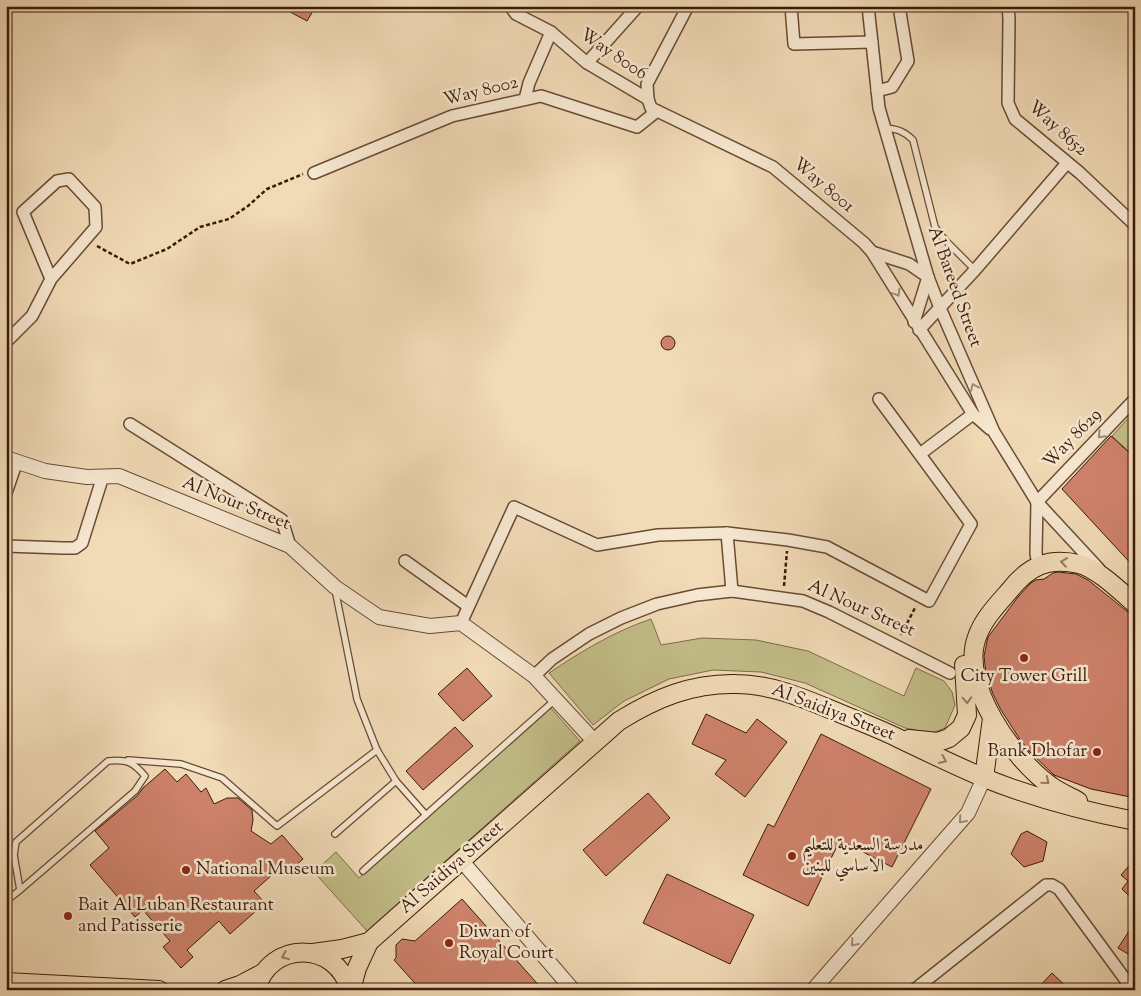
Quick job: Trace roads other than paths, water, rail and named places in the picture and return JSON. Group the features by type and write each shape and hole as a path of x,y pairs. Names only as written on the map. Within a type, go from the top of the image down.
{"main road":[{"path":"899,738 938,742 949,738 961,728 967,715 964,663 969,648 987,618 1021,576 1038,566 1056,561 1081,565 1097,574 1135,604"},
{"path":"976,638 974,654 976,681 992,718 1015,753 1051,786 1105,815"},
{"name":"Al Saidiya Street","path":"350,990 357,968 369,942 461,860 619,721 666,695 690,688 737,684 761,686 785,692 899,738 984,778 1028,794 1105,815 1135,821"},
{"path":"984,778 992,718"},
{"name":"Al Saidiya Street","path":"263,973 269,966 293,953 312,953 342,949 369,942"},
{"path":"312,953 321,956 338,967 344,974 350,990"},
{"path":"225,990 240,985 263,973"},
{"path":"256,990 263,973"},
{"path":"11,985 148,989"}],"street":[{"name":"Way 8006","path":"510,6 516,14 551,32 587,63 648,99"},
{"path":"587,63 638,6"},
{"path":"648,99 647,84 688,6"},
{"path":"791,6 794,44 872,42"},
{"name":"Al Bareed Street","path":"868,6 879,108 928,277 940,308 994,432 1037,502 1116,588"},
{"path":"877,91 892,87 908,62 899,6"},
{"name":"Way 8652","path":"1008,6 1008,102 1015,119 1080,173 1135,225"},
{"path":"525,99 529,83 551,32"},
{"name":"Way 8002","path":"314,173 452,116 541,96 637,126 657,111"},
{"name":"Way 8001","path":"648,99 651,108 772,167 872,252 973,414 994,432"},
{"path":"917,326 940,308 976,270 1067,163"},
{"path":"6,342 32,316 51,279 96,227 96,207 69,178 57,181 23,212 51,279"},
{"path":"872,252 910,264 928,277 917,326"},
{"path":"595,742 534,676 460,623 514,507 597,545 658,535 727,533 788,540 827,547 929,602 971,524 879,399"},
{"name":"Way 8629","path":"1037,502 1135,400"},
{"path":"920,454 973,414"},
{"path":"130,424 282,520 290,546"},
{"path":"6,493 11,460"},
{"name":"Al Nour Street","path":"11,460 45,470 87,477 119,476 290,546 335,587 379,617 430,626 460,623"},
{"path":"6,546 75,548 82,543 103,476"},
{"path":"1037,502 1036,553 1038,566"},
{"path":"727,533 732,591"},
{"path":"405,561 468,606"},
{"name":"Al Nour Street","path":"534,676 552,659 589,634 622,618 657,604 697,595 732,591 803,601 950,673"},
{"path":"813,990 968,813 984,778"},
{"path":"461,860 573,990"},
{"path":"914,990 1046,885 1052,885 1059,889 1134,990"}],"lane":[{"path":"885,128 895,128 905,132 913,140 935,227 944,239 976,270"},
{"path":"335,587 357,698 377,750 396,781 426,815"},
{"path":"363,871 556,699"},
{"path":"20,890 14,855 16,842 108,761 123,760 181,764 222,778 277,826 377,750"},
{"path":"6,901 135,791 145,776 136,766 123,760"},
{"path":"335,834 396,781"}],"place":[{"name":"City Tower Grill","path":"1024,658"},
{"name":"Bank Dhofar","path":"1097,752"},
{"name":"مدرسة السعدية للتعليم الاساسي للبنين","path":"792,856"},
{"name":"National Museum","path":"186,870"},
{"name":"Bait Al Luban Restaurant and Patisserie","path":"68,916"},
{"name":"Diwan of Royal Court","path":"449,943"}]}
